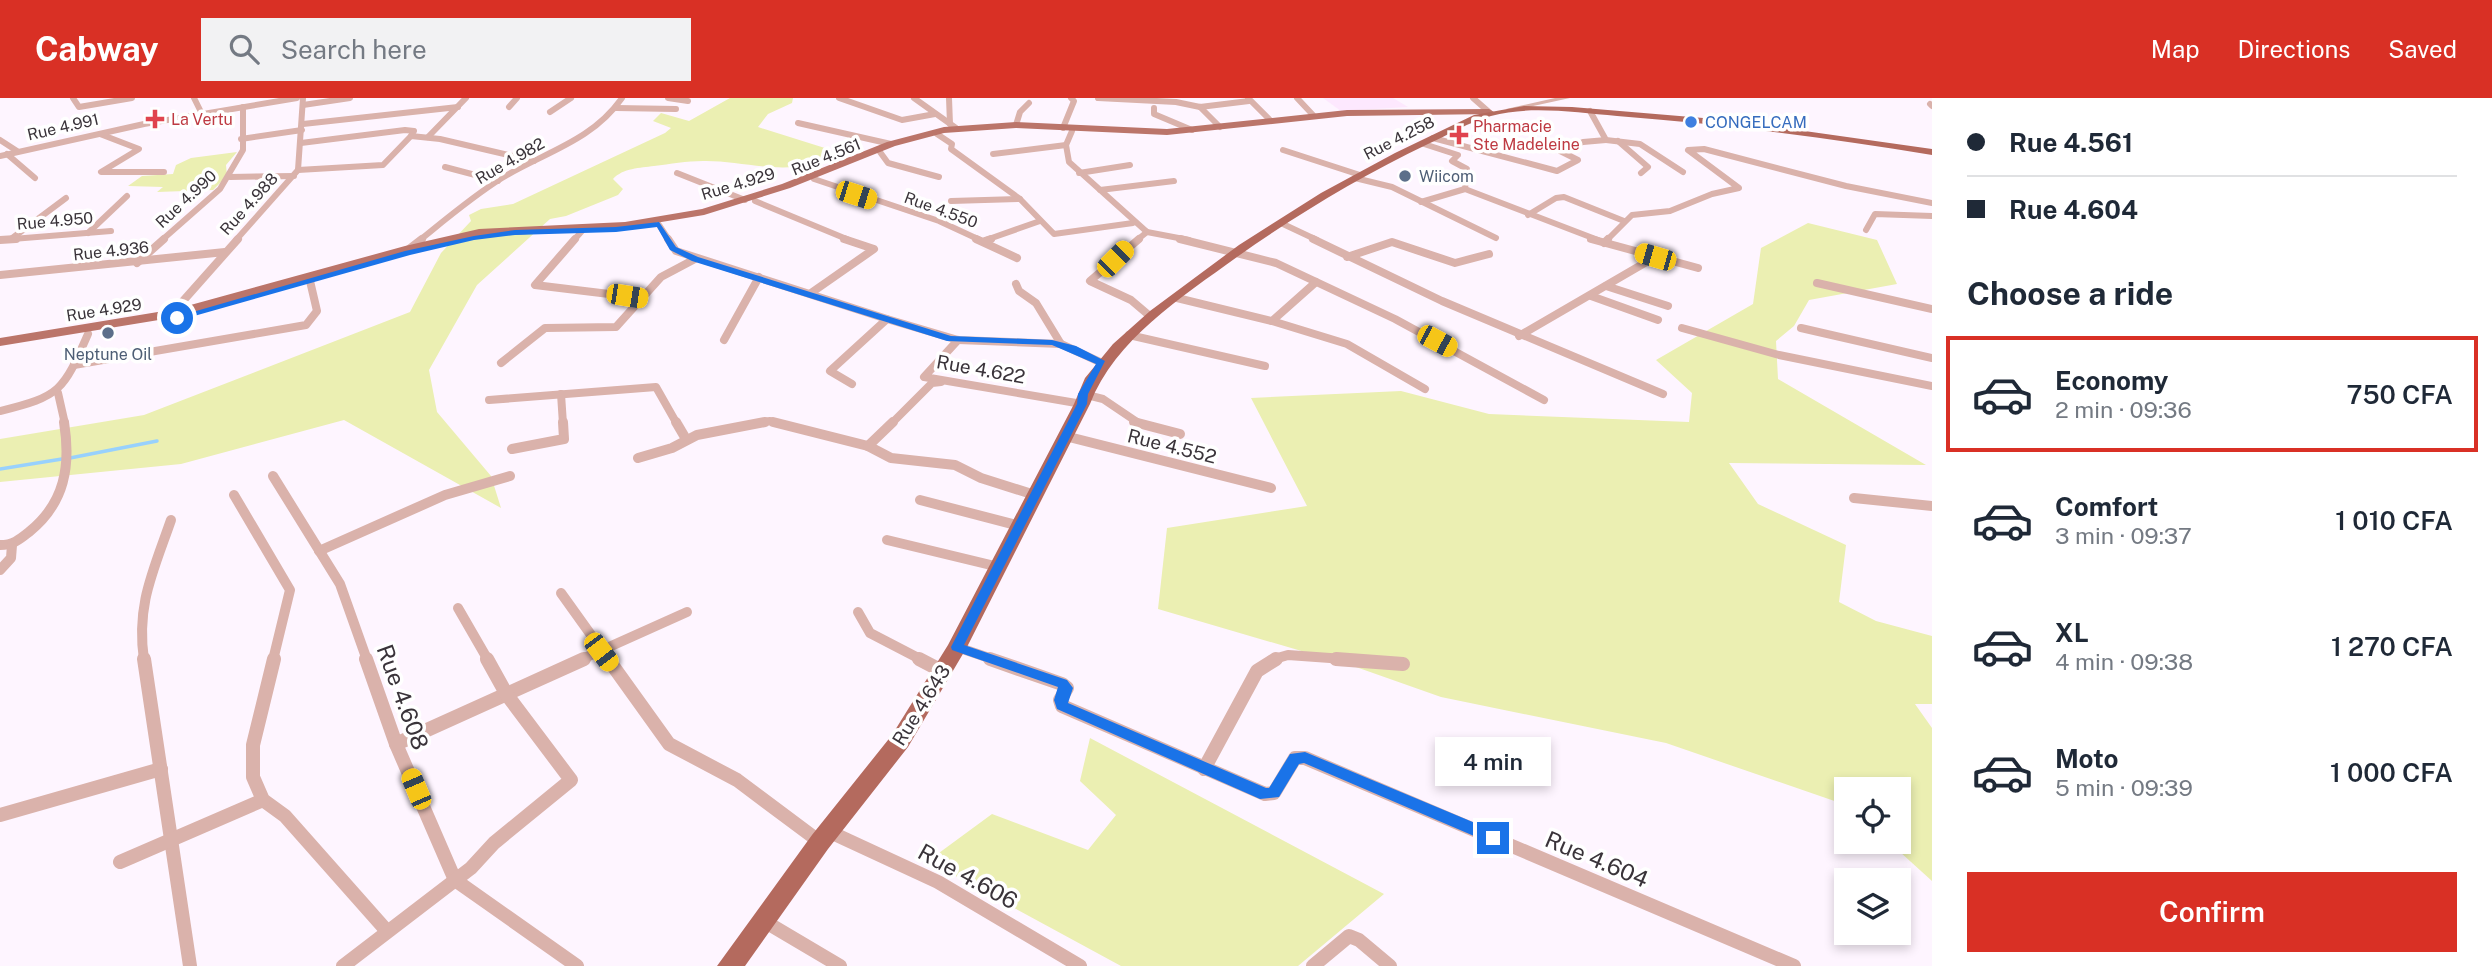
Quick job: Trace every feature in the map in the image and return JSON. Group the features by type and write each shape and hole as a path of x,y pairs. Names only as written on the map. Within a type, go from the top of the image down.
{"highway":[{"name":"Rue 4.258","path":"1233,254 1357,176 1466,122 1489,113 1510,109 1590,111 1752,125 1932,152"},
{"name":"Rue 4.643","path":"730,966 900,741 957,647 1102,363 1129,335 1233,254"}],"main road":[{"name":"Rue 4.929","path":"0,344 177,313 409,249 497,231 651,222 750,201 891,144 953,126 1016,125 1139,132 1192,130 1313,115 1409,111 1489,113"},
{"name":"Rue 4.561","path":"0,344 88,334 202,312 474,238 515,232 582,231 659,225 750,201 880,152 937,134 993,128 1168,134 1293,119 1394,113 1429,114 1466,122"}],"street":[{"path":"74,98 79,107 132,98"},
{"path":"194,98 202,114"},
{"name":"Rue 4.991","path":"4,155 98,133 297,98"},
{"path":"303,102 350,98"},
{"path":"428,136 466,98"},
{"path":"509,107 517,98"},
{"path":"550,111 571,98"},
{"name":"Rue 4.982","path":"409,249 498,181 598,129 622,98"},
{"path":"651,107 667,98 688,101"},
{"path":"839,98 902,120 935,114"},
{"path":"914,98 953,126"},
{"path":"949,98 953,126"},
{"path":"1071,98 1074,101 1066,145 1069,162 1133,223 1147,232 1221,247 1233,254 1267,260 1395,319 1544,400"},
{"path":"1098,98 1200,107 1249,100 1270,120"},
{"path":"1168,98 1176,103"},
{"path":"1297,98 1313,115"},
{"path":"1473,98 1489,113"},
{"path":"1510,109 1566,98"},
{"name":"Rue 4.988","path":"177,313 183,301 296,173 301,144 303,102"},
{"path":"1016,125 1020,112 1029,103"},
{"name":"Rue 4.990","path":"138,262 230,177 243,150 243,107"},
{"path":"241,139 302,127 458,107"},
{"path":"1200,107 1220,127"},
{"path":"616,108 676,109"},
{"path":"1154,108 1154,114 1192,130"},
{"path":"1590,111 1606,140"},
{"path":"798,123 891,144"},
{"path":"230,177 383,165 414,131 301,144"},
{"path":"98,133 139,149 101,172 164,172"},
{"path":"937,134 951,144 951,149 1020,199 1056,235 1133,223"},
{"path":"411,136 428,136 534,161"},
{"path":"0,140 18,151"},
{"path":"1428,141 1557,171 1578,160 1560,151 1583,142 1618,141 1640,144 1682,172"},
{"path":"1428,141 1458,155 1452,161 1467,169 1465,189"},
{"path":"1618,141 1648,167 1641,173"},
{"path":"993,154 1066,145"},
{"path":"1604,243 1624,221 1638,212 1670,211 1712,194 1739,188 1687,152 1697,149 1853,188 1932,203"},
{"path":"1283,150 1392,187 1496,237"},
{"path":"880,152 888,163 939,177"},
{"path":"4,155 34,178"},
{"path":"1079,173 1130,165"},
{"path":"446,167 498,181"},
{"path":"677,173 824,232 874,249 811,293"},
{"name":"Rue 4.550","path":"814,179 939,221 1017,258"},
{"path":"1100,190 1174,181"},
{"path":"1421,202 1465,189 1604,243 1698,268"},
{"path":"88,233 127,196"},
{"path":"1528,215 1556,198 1564,197 1624,221"},
{"path":"10,239 66,198"},
{"path":"951,201 1020,199"},
{"path":"1867,230 1875,214 1932,216"},
{"path":"985,241 1040,221"},
{"path":"1283,224 1347,257 1520,335 1663,394"},
{"path":"659,225 673,249 695,259 811,293 887,319 958,340 1061,344 1102,363"},
{"name":"Rue 4.950","path":"0,240 111,231"},
{"path":"582,231 535,285 642,299"},
{"path":"1147,232 1090,281 1131,300 1151,317"},
{"path":"1347,257 1392,242 1452,262 1489,254"},
{"name":"Rue 4.936","path":"0,275 225,252"},
{"path":"1520,335 1655,257"},
{"path":"501,363 545,328 616,327 666,274 695,259"},
{"path":"724,340 759,277"},
{"path":"74,365 306,325 314,319 317,312 317,302 310,281"},
{"path":"1272,321 1315,282"},
{"path":"1817,283 1932,309"},
{"path":"1016,284 1019,290 1036,303 1061,344"},
{"path":"1606,286 1668,306"},
{"path":"1591,296 1658,320"},
{"path":"1177,298 1272,321 1347,344 1425,390"},
{"path":"852,384 830,371 887,319"},
{"path":"1682,328 1768,353 1932,386"},
{"path":"1801,328 1932,358"},
{"path":"0,411 58,393 88,334"},
{"path":"1129,335 1265,366"},
{"name":"Rue 4.622","path":"958,340 924,377 942,382 1083,399 1103,399 1134,422 1180,434"},
{"path":"869,446 932,383 942,382"},
{"path":"489,400 656,387 686,439"},
{"path":"0,570 11,558 6,545 39,523 58,500 66,465 66,419 58,393"},
{"path":"512,449 563,440 561,394"},
{"path":"638,458 672,448 686,439 770,421 869,446 891,458 910,463 955,465 981,478 1035,495"},
{"name":"Rue 4.552","path":"1065,436 1271,488"},
{"name":"Rue 4.608","path":"273,476 340,583 396,744 455,880"},
{"path":"319,551 445,495 510,477"},
{"path":"234,495 290,590 253,745 253,777 262,800 285,816 386,930"},
{"path":"1854,498 1932,506"},
{"path":"920,500 1020,526"},
{"path":"171,520 151,574 140,619 190,966"},
{"path":"887,540 999,567"},
{"name":"Rue 4.606","path":"561,593 669,744 680,752 737,780 825,837 938,882 1080,966"},
{"path":"343,966 386,930 471,868 485,849 558,795 571,780 507,695 458,608"},
{"path":"396,744 687,612"},
{"path":"858,612 870,633 943,671"},
{"name":"Rue 4.604","path":"957,647 1062,684 1067,688 1060,700 1062,706 1265,794 1274,793 1295,758 1305,758 1794,966"},
{"path":"1204,769 1256,671 1269,661 1288,655 1403,664"},
{"path":"0,815 161,769"},
{"path":"120,862 262,800"},
{"path":"455,880 577,966"},
{"path":"764,921 840,966"},
{"path":"1313,966 1349,936 1359,940 1390,966"}],"shaded area":[{"path":"1323,98 1393,98 1408,107 1341,111"}],"green space":[{"path":"730,98 793,98 792,103 768,114 758,127 828,149 831,154 802,166 769,167 697,161 638,168 622,173 613,179 623,189 618,195 566,216 550,219 477,285 429,370 437,412 491,476 501,508 344,420 181,464 0,482 0,439 144,415 410,312 441,253 471,221 469,215 481,209 513,204 665,133 671,128 653,121 661,113 689,121"},
{"path":"237,152 226,165 227,176 213,190 157,192 163,187 128,186 142,176 173,174 176,165 191,158"},
{"path":"1808,223 1877,240 1897,284 1809,300 1794,326 1776,341 1778,379 1926,465 1729,463 1758,504 1846,545 1839,602 1876,621 1932,636 1932,704 1915,704 1932,728 1932,881 1902,854 1911,854 1911,777 1834,777 1834,801 1666,743 1441,697 1356,667 1158,609 1167,528 1307,506 1251,398 1401,391 1489,414 1689,422 1692,393 1656,360 1753,304 1761,248"},
{"path":"1090,738 1384,894 1298,966 1121,966 928,861 992,814 1088,850 1116,815 1080,781"}],"waterway":[{"path":"70,458 157,441"},
{"path":"0,469 62,459"}],"place":[{"name":"La Vertu","path":"155,119"},
{"name":"CONGELCAM","path":"1691,122"},
{"name":"Pharmacie Ste Madeleine","path":"1459,135"},
{"name":"Wiicom","path":"1405,176"},
{"name":"Neptune Oil","path":"108,333"}],"route":[{"path":"177,318 408,253 474,238 515,232 616,230 659,225 673,249 695,259 824,297 950,339 1052,342 1072,348 1102,363 1083,394 1082,404 957,647 1062,684 1067,688 1060,700 1062,706 1265,794 1274,793 1295,758 1305,758 1493,838"}]}
